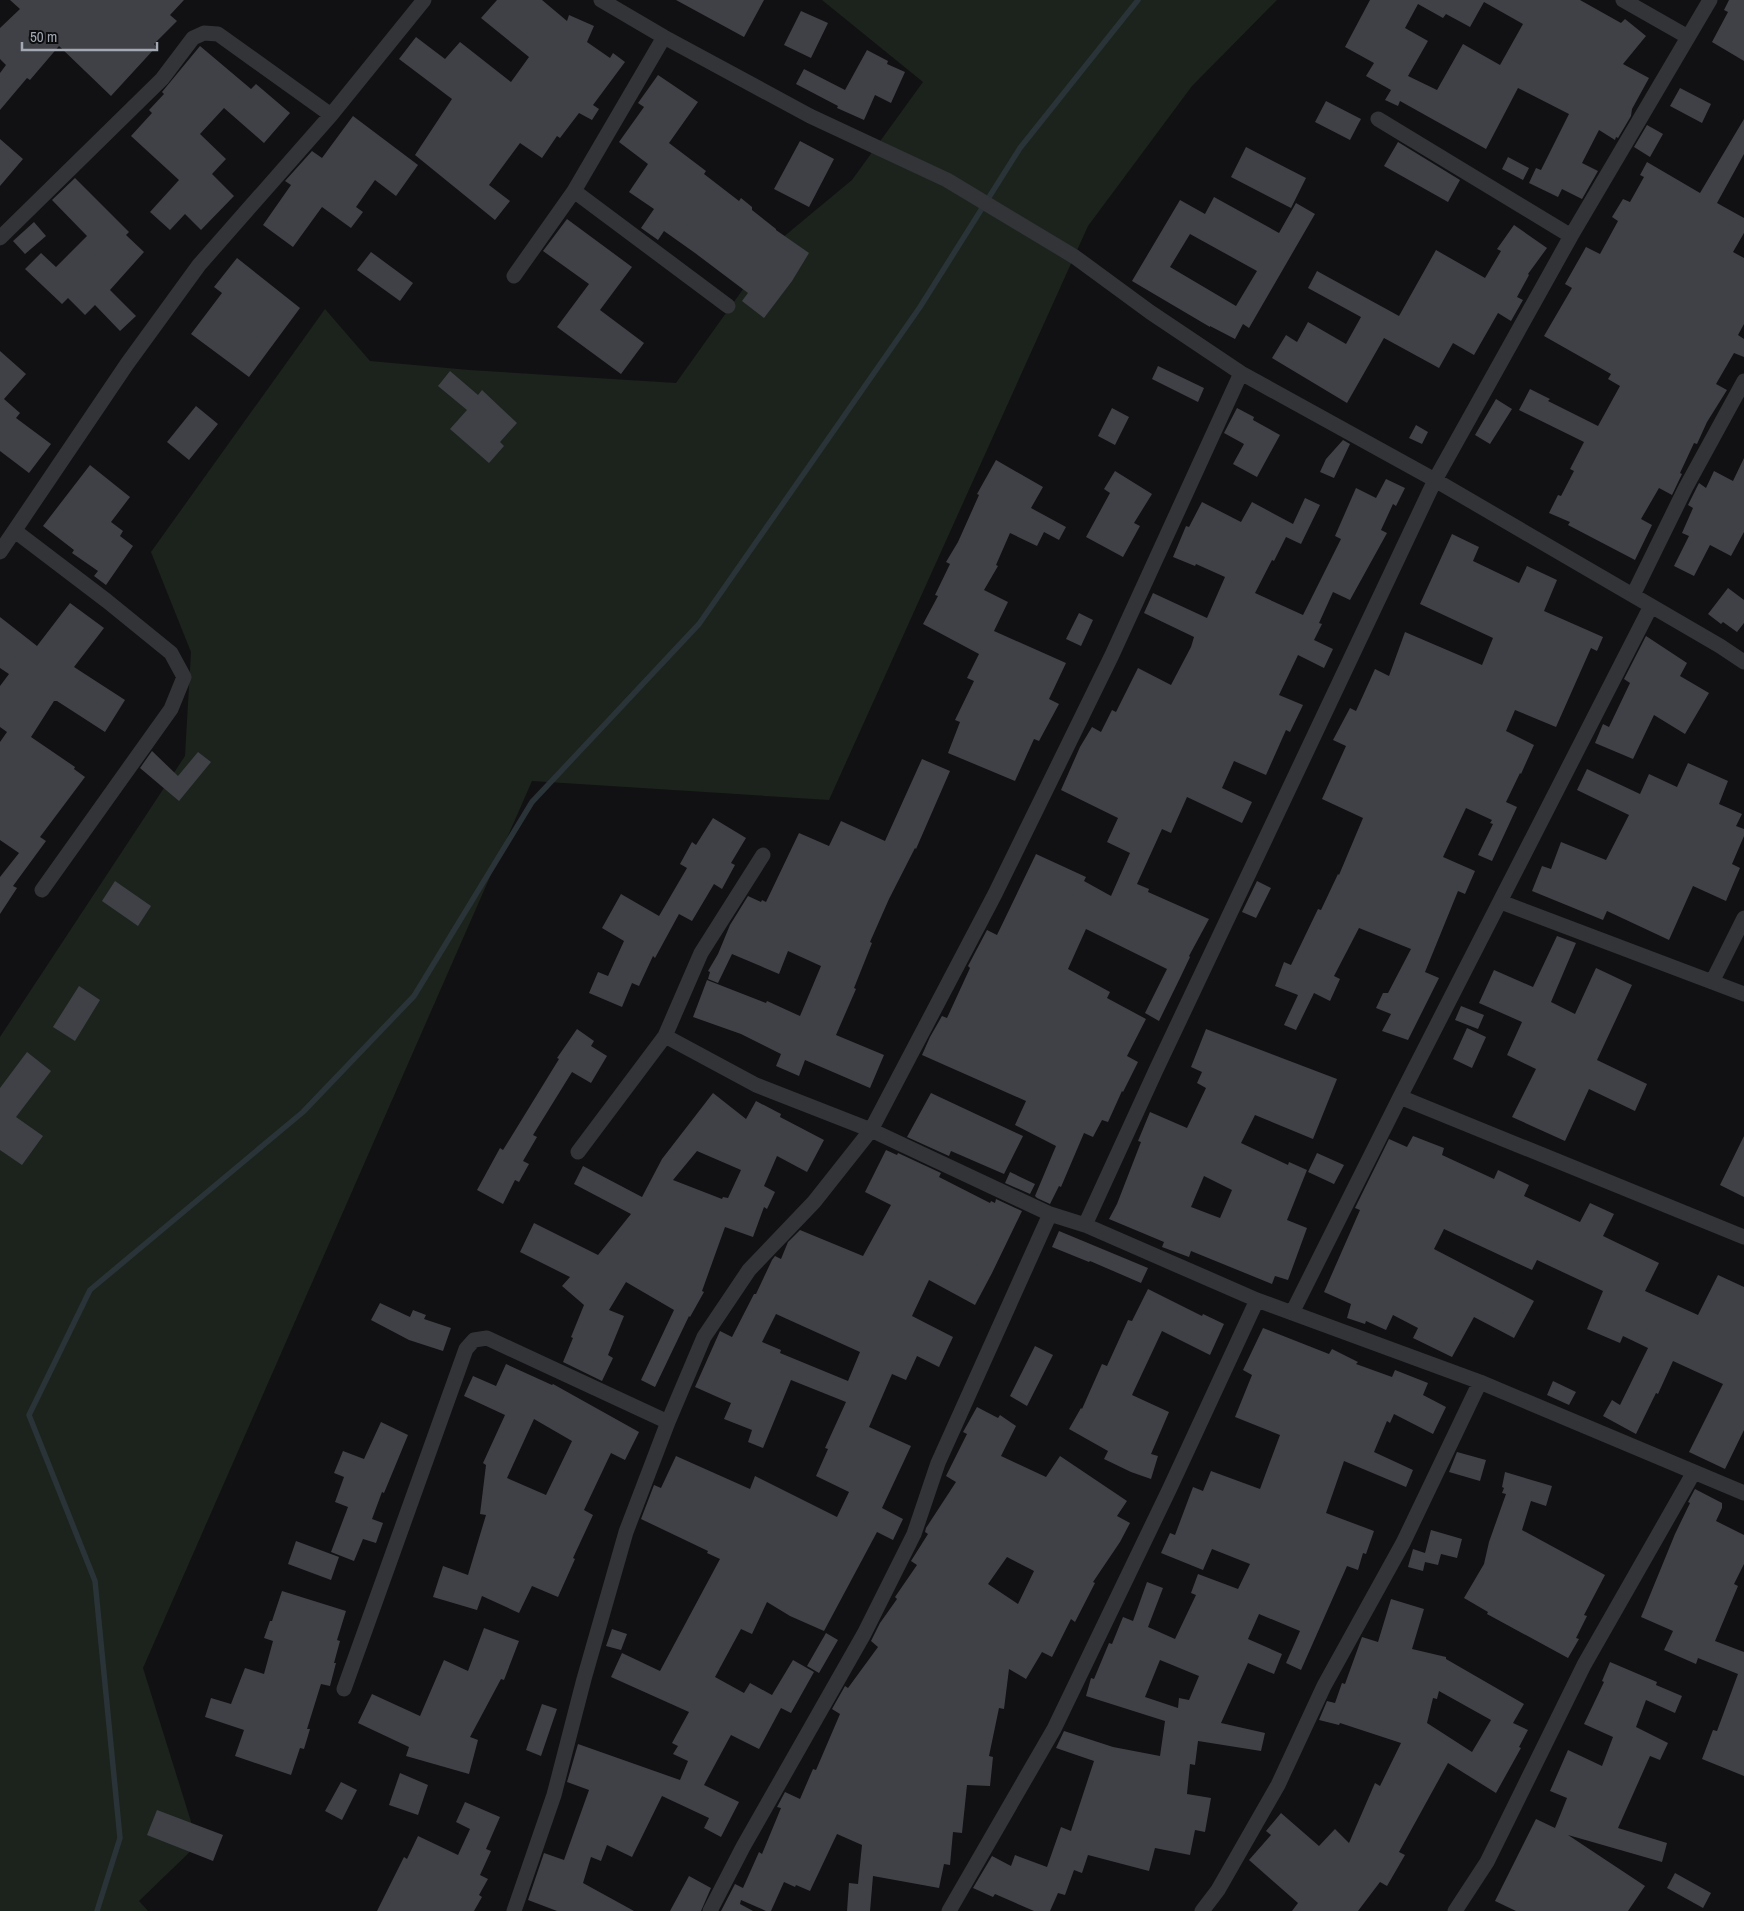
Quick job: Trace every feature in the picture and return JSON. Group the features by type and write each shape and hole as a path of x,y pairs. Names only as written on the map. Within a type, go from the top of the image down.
{"street":[{"path":"0,552 128,364 199,265 330,115 424,0"},
{"path":"600,0 810,116 947,180 1074,257 1150,312 1241,373 1435,480 1720,646 1744,662"},
{"path":"1623,0 1688,37"},
{"path":"1086,1225 1160,1061 1435,480 1571,236 1710,0"},
{"path":"0,238 162,80 192,38 204,33 218,34 330,115"},
{"path":"514,276 574,192 664,37"},
{"path":"1378,119 1571,236"},
{"path":"574,192 728,306"},
{"path":"514,1911 554,1795 584,1679 626,1532 668,1422 704,1337 749,1270 814,1202 871,1130 995,894 1112,655 1241,373"},
{"path":"1633,595 1686,486 1743,384"},
{"path":"15,531 107,601 171,654 184,677 171,709 42,890"},
{"path":"1292,1313 1400,1097 1652,606"},
{"path":"578,1152 665,1036 701,953 763,855"},
{"path":"1501,902 1744,994"},
{"path":"1712,982 1744,918"},
{"path":"665,1036 756,1086 871,1130 1050,1214 1086,1225 1257,1300 1480,1382 1744,1493"},
{"path":"1400,1097 1744,1236"},
{"path":"710,1911 743,1847 864,1634 914,1534 938,1463 1050,1214"},
{"path":"949,1911 1054,1729 1169,1490 1257,1300"},
{"path":"344,1689 466,1349 474,1340 487,1338 668,1422"},
{"path":"1202,1911 1218,1890 1278,1785 1324,1686 1403,1543 1480,1382"},
{"path":"1455,1911 1487,1862 1584,1665 1694,1472"}],"shaded area":[{"path":"822,0 1277,0 1192,86 1088,226 829,800 532,781 143,1668 198,1844 139,1901 148,1911 0,1911 0,1037 185,756 191,652 151,552 325,309 370,361 469,370 676,383 776,243 852,180 923,82"}],"building":[{"path":"10,0 184,0 170,15 177,21 154,44 156,47 111,96 59,46 30,80 27,78 0,110 0,73 6,65 0,59 0,28 20,9"},
{"path":"497,0 542,0 567,21 569,15 594,26 587,42 610,58 613,53 625,62 593,105 599,109 592,120 579,113 560,138 557,136 542,158 520,143 489,185 510,201 495,220 415,155 452,99 399,59 416,37 445,59 460,42 511,82 529,57 481,18"},
{"path":"676,0 764,0 744,37"},
{"path":"1370,0 1580,0 1621,23 1625,19 1646,36 1623,64 1649,78 1618,138 1616,137 1615,140 1599,130 1582,163 1598,171 1582,199 1562,189 1558,197 1529,183 1536,168 1541,170 1569,114 1518,88 1486,149 1400,101 1398,106 1385,100 1391,90 1366,76 1374,63 1345,47","holes":["1484,2 1523,24 1500,65 1463,44 1437,90 1408,76 1428,41 1405,28 1418,4 1443,18 1446,14 1470,27"]},
{"path":"1729,0 1744,0 1744,61 1712,42 1728,12 1724,10"},
{"path":"801,11 828,23 811,58 784,45"},
{"path":"200,46 251,89 256,84 290,113 264,143 224,108 200,134 226,159 212,174 234,196 201,230 185,214 170,230 150,212 179,180 131,136 152,113 149,110 164,94 162,92"},
{"path":"867,50 888,61 887,64 905,72 891,103 875,95 864,120 837,108 838,106 796,84 804,69 845,90"},
{"path":"658,75 698,102 669,143 706,171 704,174 739,201 741,198 776,230 809,253 792,281 764,318 742,301 748,293 695,253 664,231 658,240 641,228 654,209 629,192 648,164 619,142 644,107 638,103"},
{"path":"1680,88 1711,104 1702,123 1670,106"},
{"path":"1326,101 1361,119 1350,140 1315,122"},
{"path":"353,116 418,165 396,196 375,180 356,207 363,212 351,228 322,207 293,247 263,225 291,185 285,181 312,151 322,158"},
{"path":"1744,119 1744,154 1717,203 1744,218 1744,233 1733,252 1744,258 1744,324 1738,335 1744,339 1744,357 1734,353 1716,384 1727,390 1707,422 1697,444 1694,443 1672,495 1659,488 1641,519 1652,525 1635,560 1568,525 1570,522 1549,513 1558,495 1561,496 1574,471 1570,469 1584,442 1519,410 1530,389 1550,399 1548,401 1598,426 1620,386 1608,379 1611,374 1544,336 1572,288 1565,284 1586,247 1600,254 1618,221 1612,217 1623,199 1630,202 1644,177 1640,175 1647,162 1700,193"},
{"path":"1647,125 1663,134 1650,157 1634,147"},
{"path":"0,139 23,159 0,186"},
{"path":"800,141 834,159 809,207 774,189"},
{"path":"1398,142 1460,180 1448,202 1384,166"},
{"path":"1246,147 1306,178 1291,208 1231,177"},
{"path":"1508,157 1529,168 1523,180 1502,169"},
{"path":"75,178 129,232 126,235 144,252 110,290 136,316 120,331 95,305 85,315 68,298 62,304 25,269 41,253 56,267 87,236 52,200"},
{"path":"1214,197 1279,233 1296,203 1315,214 1249,328 1243,324 1235,339 1210,327 1132,281 1180,200 1205,214","holes":["1190,234 1257,271 1236,306 1170,267"]},
{"path":"567,219 632,267 600,310 644,343 621,374 557,327 589,284 543,251"},
{"path":"34,222 46,236 25,254 13,241"},
{"path":"1514,225 1547,248 1528,274 1517,297 1523,300 1511,321 1498,313 1474,355 1453,343 1439,368 1384,338 1347,403 1272,358 1286,335 1297,342 1308,322 1346,344 1361,317 1308,288 1317,271 1399,316 1436,250 1485,278 1501,251 1497,249"},
{"path":"371,252 413,283 400,301 357,270"},
{"path":"237,258 300,308 249,377 191,334 222,293 214,287"},
{"path":"0,351 26,374 4,399 20,413 16,418 51,444 29,473 0,451"},
{"path":"1158,366 1204,388 1198,402 1152,379"},
{"path":"450,371 478,395 482,390 517,423 500,442 504,446 489,463 450,429 467,410 438,386"},
{"path":"1496,399 1512,409 1490,444 1475,435"},
{"path":"196,406 218,424 189,460 167,442"},
{"path":"1112,408 1129,417 1115,445 1098,436"},
{"path":"1237,408 1254,417 1253,420 1280,435 1257,477 1233,464 1244,444 1224,433"},
{"path":"1416,425 1428,432 1422,444 1409,438"},
{"path":"1343,440 1350,444 1334,478 1320,472 1326,459"},
{"path":"1744,458 1744,532 1731,556 1710,545 1694,576 1674,566 1689,536 1682,533 1693,508 1688,505 1699,483 1706,488 1714,471 1733,481"},
{"path":"996,460 1043,487 1031,508 1066,527 1059,540 1044,532 1037,546 1010,533 996,565 998,566 984,590 1008,602 994,631 1066,663 1049,699 1059,704 1039,741 1034,739 1015,781 948,753 960,722 955,720 974,681 967,678 979,654 923,624 938,596 935,595 950,564 946,562 958,542 979,495 977,494"},
{"path":"90,465 130,497 111,522 123,531 120,536 133,546 106,585 94,576 98,571 72,553 74,550 43,526"},
{"path":"1115,471 1152,494 1134,523 1140,526 1123,557 1086,537 1110,493 1104,489"},
{"path":"1386,479 1405,488 1396,506 1393,504 1381,530 1387,533 1350,600 1333,592 1319,623 1322,624 1314,640 1333,649 1324,668 1298,655 1279,695 1303,705 1290,732 1286,730 1266,775 1234,761 1222,788 1252,802 1242,823 1187,797 1171,833 1162,829 1137,884 1149,889 1148,892 1209,919 1189,956 1159,1021 1145,1013 1167,969 1086,929 1068,969 1110,992 1107,998 1146,1019 1127,1056 1138,1062 1108,1122 1102,1120 1093,1137 1084,1133 1061,1187 1059,1186 1050,1204 1037,1198 1035,1196 1056,1146 1015,1125 1026,1101 922,1055 930,1037 942,1016 947,1018 970,968 968,966 987,930 997,935 1036,854 1086,877 1084,881 1111,896 1130,853 1107,842 1118,818 1061,790 1080,747 1092,727 1101,732 1112,710 1116,712 1138,668 1171,685 1191,647 1194,637 1144,613 1153,593 1207,618 1225,577 1196,564 1195,566 1173,557 1186,526 1189,527 1202,502 1241,522 1252,502 1293,524 1305,498 1320,505 1301,544 1286,537 1255,593 1303,615 1341,539 1335,536 1356,488 1376,498"},
{"path":"1452,534 1479,547 1473,561 1519,583 1527,566 1557,580 1544,611 1603,637 1597,651 1591,648 1556,727 1515,710 1506,731 1534,745 1506,802 1517,807 1492,861 1478,855 1493,824 1490,823 1492,820 1466,808 1443,857 1475,871 1465,894 1458,891 1425,972 1439,978 1408,1040 1382,1031 1391,1014 1376,1008 1383,993 1388,993 1411,949 1359,928 1334,976 1340,979 1330,1001 1314,993 1296,1030 1284,1025 1298,995 1275,986 1284,962 1291,965 1318,909 1321,910 1339,875 1363,818 1322,799 1346,746 1333,740 1350,708 1356,711 1375,669 1389,676 1405,632 1482,665 1493,638 1420,604"},
{"path":"1728,588 1744,600 1744,623 1737,632 1723,622 1721,624 1708,614"},
{"path":"70,603 104,628 74,667 125,700 105,732 57,701 54,701 31,737 75,767 74,769 85,777 40,837 46,841 13,886 17,888 0,914 0,877 19,853 0,840 0,742 7,732 0,727 0,686 9,674 0,668 0,617 37,646"},
{"path":"1079,613 1093,620 1081,646 1066,639"},
{"path":"1646,636 1687,663 1680,676 1709,693 1685,734 1654,715 1633,759 1595,743 1603,724 1609,727 1630,683 1624,679"},
{"path":"152,751 178,776 198,752 211,762 179,801 140,768"},
{"path":"922,759 950,771 916,849 889,899 870,942 872,943 854,988 856,989 836,1035 884,1055 870,1088 805,1060 799,1076 776,1066 781,1054 741,1034 693,1017 707,980 766,1003 767,1001 800,1016 821,966 788,951 779,974 732,954 718,983 708,979 710,972 708,971 718,954 730,925 748,896 761,902 762,900 766,902 799,833 829,846 841,821 885,841"},
{"path":"1688,763 1728,781 1719,804 1742,814 1736,826 1744,829 1744,836 1732,864 1740,868 1726,901 1693,886 1669,940 1607,911 1603,920 1532,891 1542,866 1551,869 1561,842 1606,860 1629,815 1577,790 1587,769 1640,794 1649,774 1677,787"},
{"path":"713,818 746,838 731,863 735,865 722,889 714,884 692,921 679,914 655,958 653,956 639,986 632,983 622,1007 589,993 598,972 608,976 624,941 602,928 621,894 659,916 687,868 680,864 692,842 696,845"},
{"path":"115,881 151,906 138,926 102,901"},
{"path":"1257,881 1271,888 1256,918 1242,912"},
{"path":"1557,936 1576,943 1551,1002 1575,1014 1596,968 1632,985 1597,1060 1647,1084 1635,1111 1589,1089 1565,1141 1512,1117 1536,1069 1507,1055 1522,1022 1479,1003 1494,970 1533,987"},
{"path":"79,986 100,1000 75,1041 53,1027"},
{"path":"1461,1006 1484,1015 1478,1029 1455,1020"},
{"path":"1467,1028 1486,1037 1472,1068 1453,1059"},
{"path":"577,1029 594,1041 591,1046 607,1056 591,1083 572,1072 533,1135 537,1137 523,1161 529,1164 519,1182 515,1180 503,1204 477,1190 500,1148 503,1150 559,1059 557,1058"},
{"path":"1206,1029 1337,1079 1313,1139 1255,1115 1241,1143 1288,1165 1289,1162 1307,1170 1287,1220 1307,1228 1288,1280 1275,1276 1272,1284 1191,1251 1189,1257 1162,1247 1164,1242 1109,1219 1117,1204 1141,1142 1138,1141 1150,1112 1187,1128 1206,1088 1197,1083 1202,1072 1191,1067","holes":["1204,1176 1232,1190 1220,1218 1191,1207"]},
{"path":"27,1052 51,1071 16,1117 43,1136 22,1165 0,1150 0,1088"},
{"path":"713,1093 746,1119 756,1101 781,1114 780,1117 824,1140 807,1172 777,1156 764,1186 775,1192 767,1209 764,1207 753,1237 725,1227 702,1291 704,1292 689,1316 655,1387 641,1380 674,1310 626,1282 609,1310 624,1316 608,1355 613,1358 602,1381 563,1362 584,1305 562,1286 570,1277 520,1252 534,1223 598,1255 631,1214 574,1184 583,1166 642,1197 662,1159","holes":["697,1151 741,1170 728,1198 723,1197 722,1199 673,1180"]},
{"path":"931,1093 1023,1136 1004,1174 951,1151 949,1156 907,1137"},
{"path":"1413,1136 1444,1148 1442,1155 1494,1179 1498,1170 1529,1185 1524,1196 1580,1222 1590,1203 1614,1214 1603,1236 1659,1263 1645,1291 1698,1315 1718,1275 1744,1287 1744,1430 1725,1469 1689,1452 1723,1384 1673,1361 1658,1394 1656,1393 1636,1434 1603,1416 1612,1400 1620,1405 1648,1348 1623,1336 1620,1343 1587,1329 1603,1291 1537,1260 1532,1270 1444,1229 1434,1249 1534,1301 1514,1338 1474,1317 1452,1357 1413,1338 1418,1328 1393,1315 1386,1330 1366,1321 1365,1324 1347,1318 1351,1304 1324,1292 1360,1210 1355,1208 1389,1139 1407,1147"},
{"path":"1744,1136 1744,1197 1720,1185"},
{"path":"886,1150 897,1155 898,1153 941,1173 939,1177 990,1203 991,1201 995,1203 996,1199 1022,1211 975,1305 929,1280 912,1316 953,1337 939,1367 917,1356 906,1380 892,1374 869,1427 911,1446 882,1508 903,1519 893,1540 877,1532 824,1631 790,1616 767,1602 752,1634 741,1629 715,1677 744,1693 750,1683 772,1695 793,1660 814,1672 791,1713 781,1708 759,1749 731,1735 704,1785 739,1802 721,1837 704,1828 709,1818 662,1796 632,1857 607,1845 601,1861 591,1857 583,1883 634,1911 557,1911 528,1900 544,1853 564,1860 589,1790 567,1782 578,1744 680,1780 688,1761 673,1754 678,1746 672,1743 689,1712 611,1677 622,1653 660,1671 720,1559 707,1553 708,1551 641,1519 654,1485 661,1488 676,1456 750,1489 755,1476 837,1517 849,1492 816,1476 828,1449 825,1448 846,1402 791,1380 763,1448 748,1442 752,1430 724,1419 731,1403 695,1387 720,1331 732,1337 772,1260 775,1256 781,1259 788,1242 800,1230 863,1256 891,1205 865,1192","holes":["776,1314 860,1352 848,1381 780,1353 781,1350 762,1342"]},
{"path":"1317,1153 1344,1165 1334,1184 1308,1172"},
{"path":"1010,1172 1035,1184 1030,1194 1005,1183"},
{"path":"1059,1231 1148,1268 1141,1283 1052,1247"},
{"path":"1148,1289 1202,1316 1203,1314 1224,1324 1210,1355 1162,1331 1132,1395 1169,1412 1151,1454 1158,1456 1151,1479 1104,1459 1108,1451 1069,1429 1082,1409 1102,1364 1107,1366 1128,1320 1132,1321"},
{"path":"380,1303 410,1317 413,1310 426,1315 424,1319 451,1328 443,1351 409,1340 371,1320"},
{"path":"1263,1328 1329,1354 1332,1349 1358,1362 1356,1364 1392,1377 1395,1370 1428,1383 1423,1395 1446,1407 1433,1434 1394,1414 1390,1423 1387,1421 1374,1452 1413,1470 1406,1487 1344,1461 1326,1513 1374,1531 1366,1554 1363,1553 1358,1570 1347,1566 1301,1670 1286,1663 1300,1631 1259,1614 1248,1639 1282,1654 1274,1674 1248,1663 1221,1723 1265,1733 1261,1751 1198,1741 1195,1765 1190,1764 1187,1794 1211,1798 1205,1832 1195,1830 1190,1855 1155,1848 1149,1871 1088,1855 1082,1873 1074,1870 1065,1895 1058,1893 1050,1911 1034,1911 995,1894 993,1897 973,1888 992,1856 1011,1866 1015,1855 1047,1867 1061,1827 1071,1831 1094,1761 1056,1748 1064,1731 1113,1747 1160,1756 1165,1721 1086,1696 1091,1678 1094,1679 1109,1643 1112,1644 1123,1617 1133,1621 1147,1582 1163,1588 1148,1627 1175,1639 1196,1595 1191,1593 1198,1574 1238,1589 1250,1564 1212,1549 1203,1570 1161,1553 1170,1533 1175,1535 1193,1487 1203,1491 1211,1471 1260,1489 1280,1435 1235,1417 1252,1375 1243,1370","holes":["1160,1660 1199,1676 1189,1700 1179,1698 1178,1708 1145,1697"]},
{"path":"1035,1346 1053,1355 1027,1406 1010,1396"},
{"path":"506,1364 553,1384 639,1432 625,1460 611,1453 584,1510 593,1515 573,1558 575,1559 558,1597 532,1586 519,1613 482,1596 477,1610 433,1597 443,1566 468,1575 486,1515 480,1514 486,1465 483,1463 505,1415 464,1396 473,1376 496,1386","holes":["534,1419 572,1441 546,1495 507,1478"]},
{"path":"1553,1381 1576,1392 1569,1405 1547,1395"},
{"path":"977,1407 998,1418 1000,1415 1016,1426 1001,1456 1046,1477 1060,1456 1127,1501 1117,1516 1130,1523 1120,1542 1093,1582 1095,1583 1075,1622 1071,1619 1052,1657 1042,1652 1026,1679 1009,1669 1004,1709 999,1708 989,1756 993,1757 990,1786 967,1785 962,1833 953,1832 950,1865 944,1864 939,1888 873,1876 870,1911 847,1911 849,1883 858,1884 862,1845 837,1834 810,1891 784,1882 771,1911 766,1911 741,1900 740,1904 753,1911 721,1911 735,1884 743,1888 759,1852 762,1854 781,1808 777,1807 785,1792 800,1799 813,1769 816,1770 840,1714 832,1709 845,1686 848,1688 878,1647 871,1641 880,1623 897,1599 895,1597 917,1565 911,1561 928,1534 925,1532 926,1528 956,1482 946,1476 967,1434 963,1432","holes":["1007,1557 1034,1571 1018,1604 988,1584"]},
{"path":"381,1422 408,1435 372,1519 383,1523 376,1543 363,1539 354,1561 331,1552 348,1507 335,1502 344,1477 334,1473 343,1451 364,1459"},
{"path":"1457,1452 1486,1460 1480,1481 1449,1472"},
{"path":"1505,1472 1552,1486 1546,1506 1531,1501 1522,1530 1605,1575 1584,1615 1587,1616 1576,1638 1579,1639 1568,1658 1487,1614 1488,1612 1464,1598 1484,1564 1489,1542 1506,1494 1502,1493"},
{"path":"1695,1489 1722,1503 1722,1508 1716,1521 1744,1535 1744,1564 1734,1584 1738,1586 1715,1641 1744,1652 1744,1776 1702,1759 1713,1730 1717,1731 1738,1674 1698,1658 1696,1664 1664,1650 1673,1631 1641,1617"},
{"path":"1431,1530 1462,1539 1457,1558 1441,1554 1438,1565 1425,1562 1423,1571 1408,1567 1413,1549 1425,1553"},
{"path":"296,1541 339,1557 331,1580 288,1564"},
{"path":"282,1591 346,1611 337,1640 340,1641 330,1686 321,1684 307,1729 310,1729 304,1749 300,1748 291,1775 235,1756 244,1730 205,1717 211,1698 231,1704 245,1668 264,1674 273,1641 264,1638"},
{"path":"1391,1599 1424,1609 1412,1649 1446,1657 1446,1659 1524,1704 1513,1723 1528,1730 1519,1747 1521,1748 1496,1793 1448,1763 1399,1852 1405,1855 1387,1886 1380,1882 1358,1911 1292,1911 1298,1903 1249,1860 1271,1835 1266,1831 1281,1813 1319,1846 1335,1829 1349,1843 1375,1783 1380,1786 1401,1743 1340,1723 1339,1725 1319,1720 1327,1701 1335,1703 1342,1683 1345,1684 1362,1637 1378,1642","holes":["1439,1691 1491,1720 1472,1752 1427,1723 1433,1698 1437,1699"]},
{"path":"484,1628 519,1641 504,1680 501,1679 470,1737 478,1740 469,1774 406,1756 409,1747 358,1723 372,1694 420,1716 444,1660 468,1671"},
{"path":"612,1629 627,1634 621,1650 606,1646"},
{"path":"826,1633 838,1640 819,1673 807,1666"},
{"path":"1610,1662 1657,1682 1656,1685 1682,1696 1675,1713 1646,1700 1636,1727 1668,1743 1660,1760 1650,1756 1618,1828 1667,1843 1662,1862 1568,1835 1645,1886 1628,1911 1516,1911 1495,1901 1536,1819 1555,1828 1567,1798 1550,1791 1568,1750 1602,1766 1613,1737 1584,1724 1604,1682 1602,1681"},
{"path":"542,1704 557,1709 541,1756 526,1750"},
{"path":"400,1773 428,1785 418,1815 389,1805"},
{"path":"341,1782 357,1790 342,1820 325,1811"},
{"path":"465,1802 500,1817 486,1849 491,1851 480,1875 488,1879 479,1895 482,1897 474,1911 377,1911 404,1857 407,1859 418,1836 458,1855 470,1829 456,1822"},
{"path":"157,1810 223,1835 213,1861 147,1835"},
{"path":"1675,1873 1711,1893 1703,1908 1667,1888"},
{"path":"689,1876 711,1888 701,1911 670,1911"}],"waterway":[{"path":"97,1911 120,1838 95,1581 29,1415 90,1290 303,1112 414,996 532,802 699,624 920,307 1020,148 1138,0"}]}
